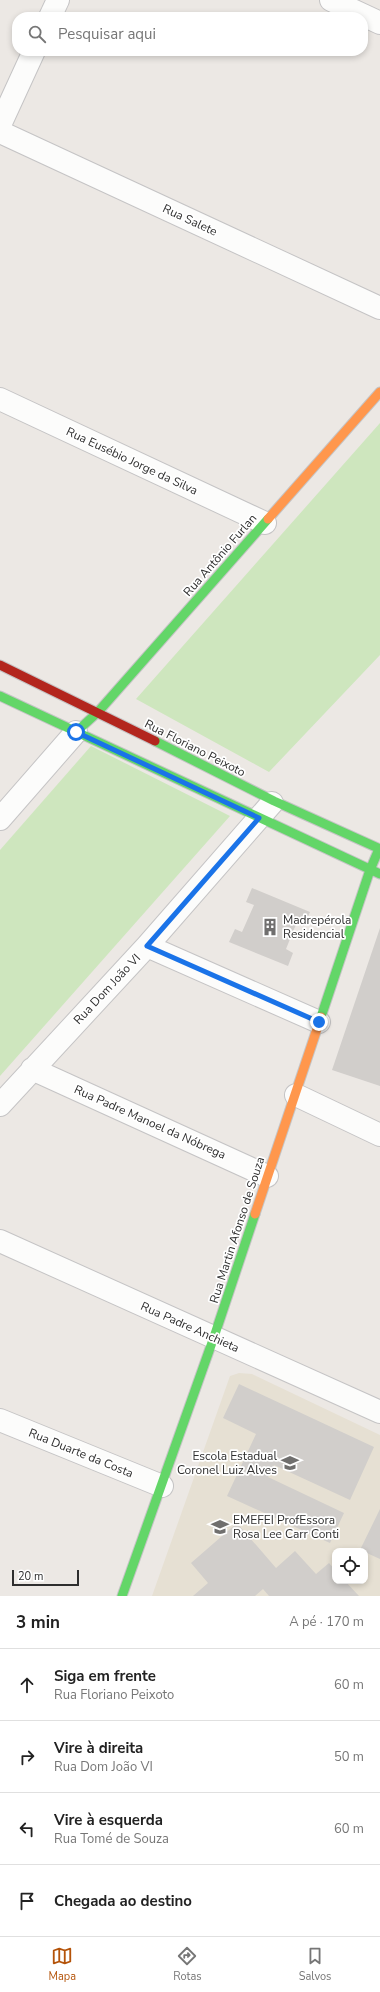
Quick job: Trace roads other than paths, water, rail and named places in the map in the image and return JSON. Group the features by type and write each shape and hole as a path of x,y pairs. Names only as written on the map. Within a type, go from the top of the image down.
{"street":[{"path":"52,12 58,0"},
{"path":"331,0 357,12"},
{"path":"368,17 380,23"},
{"path":"0,125 32,56"},
{"name":"Rua Salete","path":"0,132 380,308"},
{"name":"Rua Antônio Furlan","path":"76,732 98,712 380,392"},
{"name":"Rua Eusébio Jorge da Silva","path":"0,399 265,523"},
{"name":"Rua Floriano Peixoto","path":"0,665 98,712 274,801 380,849"},
{"path":"0,696 380,874"},
{"path":"0,819 76,732"},
{"name":"Rua Dom João VI","path":"0,1105 147,946 274,801"},
{"name":"Rua Martin Afonso de Souza","path":"122,1596 214,1337 370,870 380,849"},
{"path":"147,946 319,1022"},
{"name":"Rua Padre Manoel da Nóbrega","path":"32,1069 267,1176"},
{"path":"296,1095 380,1135"},
{"name":"Rua Padre Anchieta","path":"0,1241 380,1412"},
{"name":"Rua Duarte da Costa","path":"0,1420 162,1486"}],"place":[{"name":"Madrepérola Residencial","path":"270,927"},
{"name":"Escola Estadual Coronel Luiz Alves","path":"290,1463"},
{"name":"EMEFEI ProfEssora Rosa Lee Carr Conti","path":"220,1527"}]}
